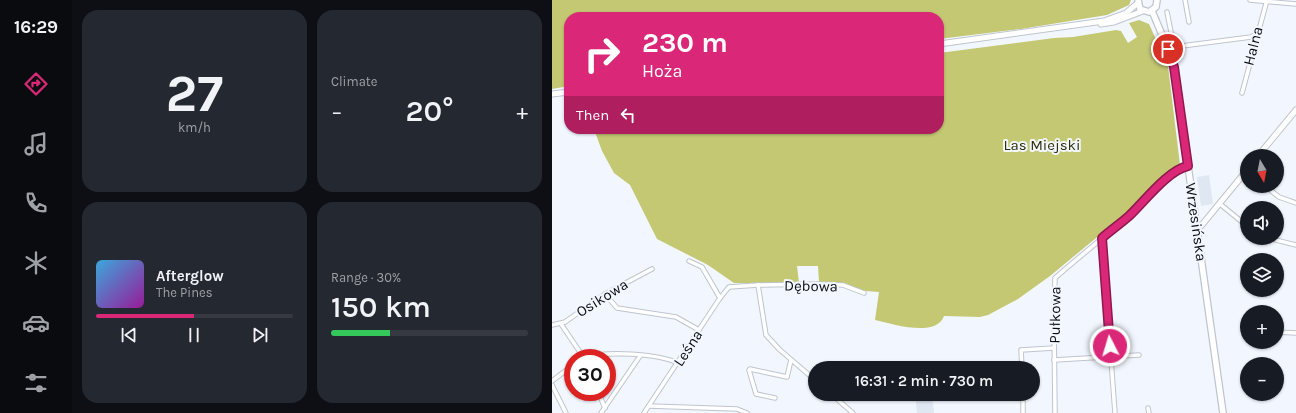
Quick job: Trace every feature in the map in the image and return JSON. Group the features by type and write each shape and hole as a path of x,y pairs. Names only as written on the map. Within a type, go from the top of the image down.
{"main road":[{"path":"944,43 1114,22 1142,11 1152,11 1156,7 1159,0"},
{"path":"1082,25 1115,18 1126,13 1138,2 1142,11"},
{"name":"Wrzesińska","path":"1152,11 1174,67 1223,413"},
{"path":"552,94 564,93"},
{"path":"1264,149 1296,110"},
{"path":"1197,229 1200,228 1240,180"}],"street":[{"path":"1185,0 1189,22"},
{"path":"1250,0 1296,4"},
{"name":"Halna","path":"1242,93 1254,41 1267,1"},
{"path":"1167,12 1174,47 1250,38 1256,34"},
{"path":"1250,38 1254,41"},
{"name":"Pułkowa","path":"1055,413 1054,348 1056,278 1127,217 1168,178 1188,166"},
{"path":"1274,193 1279,197 1296,202"},
{"path":"1220,204 1240,220"},
{"path":"1102,238 1115,413"},
{"path":"1284,242 1296,245"},
{"path":"689,261 702,267 720,298"},
{"name":"Osikowa","path":"552,325 561,324 605,294 652,269"},
{"path":"758,285 766,335 791,360 808,374"},
{"name":"Dębowa","path":"733,286 837,285 864,293"},
{"name":"Leśna","path":"644,413 720,298 729,287 733,286"},
{"path":"605,294 617,308 676,317 699,330"},
{"path":"561,324 578,349"},
{"path":"1284,332 1296,333"},
{"path":"1022,361 1021,350 1054,348"},
{"path":"616,353 678,363"},
{"path":"1054,360 1139,355"},
{"path":"601,413 640,356"},
{"path":"775,398 756,394 749,370 787,377 791,360"},
{"path":"552,381 564,372"},
{"path":"552,385 566,413"},
{"path":"602,401 605,408"},
{"path":"839,401 854,413"},
{"path":"1023,401 1023,413"},
{"path":"649,406 718,411 740,410 747,413"},
{"path":"670,407 670,413"},
{"path":"1148,408 1149,413"}],"shaded area":[{"path":"1209,175 1213,204 1201,206 1197,177"},
{"path":"916,401 933,401 934,413 917,413"}],"green space":[{"path":"552,0 1131,0 1129,5 1107,15 1021,29 944,38 944,12 564,12 564,87 552,89"},
{"name":"Las Miejski","path":"1139,20 1149,24 1168,66 1180,165 1130,210 1050,276 1018,299 988,315 980,317 944,316 939,323 923,328 913,328 875,320 879,292 866,291 843,284 819,282 818,266 797,266 799,283 734,283 708,265 657,239 630,185 614,173 602,151 596,134 944,134 944,52 1054,38 1073,37 1116,30 1121,31 1128,43 1137,37 1129,23"}],"route":[{"path":"1110,346 1102,238 1127,217 1168,178 1174,173 1188,166 1174,67 1168,49"}]}
